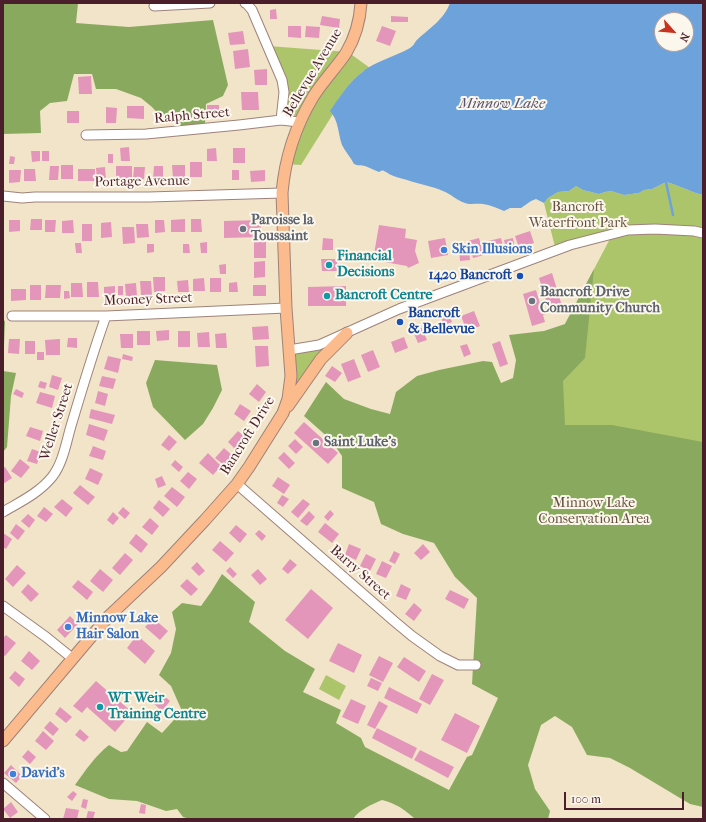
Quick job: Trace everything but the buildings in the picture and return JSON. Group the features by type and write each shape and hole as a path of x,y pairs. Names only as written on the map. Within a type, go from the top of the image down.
{"main road":[{"name":"Bellevue Avenue","path":"289,350 282,193 287,157 299,122 317,90 347,51 353,39 358,25 361,3"},
{"path":"283,413 321,359 347,333"},
{"name":"Bancroft Drive","path":"3,741 108,617 161,567 237,484 283,413 288,399 291,376 289,350"}],"street":[{"path":"154,6 210,3"},
{"path":"245,3 252,10 282,80 284,92 281,120"},
{"name":"Ralph Street","path":"86,136 146,134 281,120 299,122"},
{"name":"Portage Avenue","path":"3,196 22,198 149,197 282,193"},
{"path":"289,350 319,345 399,309 570,245 628,230 655,229 694,231 703,233"},
{"name":"Mooney Street","path":"12,316 106,316 286,308"},
{"name":"Weller Street","path":"3,512 27,499 44,486 57,470 106,316"},
{"name":"Barry Street","path":"237,484 412,636 440,656 458,665 476,665"},
{"path":"3,606 72,658"},
{"path":"3,784 45,819"}],"green space":[{"path":"3,3 78,3 76,23 129,27 213,20 228,85 223,96 206,104 205,124 187,127 162,118 141,98 116,89 96,89 92,74 74,74 67,101 50,103 40,111 41,133 3,134"},
{"path":"268,46 348,52 370,68 362,72 351,82 339,98 333,114 301,165 286,164 300,121 282,119 284,102"},
{"name":"Minnow Lake Conservation Area","path":"666,182 703,195 703,695 447,560 565,324 612,235 556,251 544,203 548,198 558,192 569,191 576,186 583,190 599,194 611,191 624,195 652,189"},
{"path":"594,269 585,358 563,381 565,425 612,425 703,442 703,807 690,804 630,768 610,758 587,755 572,727 555,716 541,725 528,765 535,789 550,811 548,819 415,819 400,807 382,800 362,810 353,819 190,819 183,817 177,809 166,811 137,801 109,799 75,785 86,769 109,745 121,752 127,751 147,722 162,733 182,711 171,686 159,675 171,653 176,629 172,612 182,603 201,606 222,574 255,602 249,622 285,651 315,669 303,692 341,710 336,723 361,738 365,747 449,790 467,757 472,755 498,698 472,684 477,598 455,577 434,543 403,534 381,524 374,502 342,488 342,456 331,440 304,416 326,382 344,399 390,414 396,392 417,376 483,361 492,362 501,383 513,378 516,360 509,335 544,331 565,324"},
{"path":"3,320 5,321 3,371"},
{"path":"347,333 289,399 290,350"},
{"path":"155,360 217,365 222,390 203,424 185,440 153,407 146,383"},
{"path":"3,371 16,373 11,396 7,447 3,452"},
{"path":"326,675 346,686 339,700 319,689"}],"water":[{"name":"Minnow Lake","path":"450,3 703,3 703,195 666,182 652,189 624,195 611,191 599,194 583,190 576,186 569,191 558,192 548,198 544,203 536,199 521,208 510,208 504,211 486,204 465,203 439,189 396,177 383,171 379,172 365,166 354,164 342,145 337,123 330,111 356,77 372,65 411,47 444,14"}],"waterway":[{"path":"666,182 673,215"}],"place":[{"name":"Paroisse la Toussaint","path":"243,229"},
{"name":"Skin Illusions","path":"444,250"},
{"name":"Financial Decisions","path":"329,265"},
{"name":"1420 Bancroft","path":"520,276"},
{"name":"Bancroft Centre","path":"327,296"},
{"name":"Bancroft Drive Community Church","path":"532,301"},
{"name":"Bancroft & Bellevue","path":"400,322"},
{"name":"Saint Luke's","path":"316,443"},
{"name":"Minnow Lake Hair Salon","path":"68,627"},
{"name":"WT Weir Training Centre","path":"100,707"},
{"name":"David's","path":"13,774"}],"park label":[{"name":"Bancroft Waterfront Park","path":"578,216"}]}
